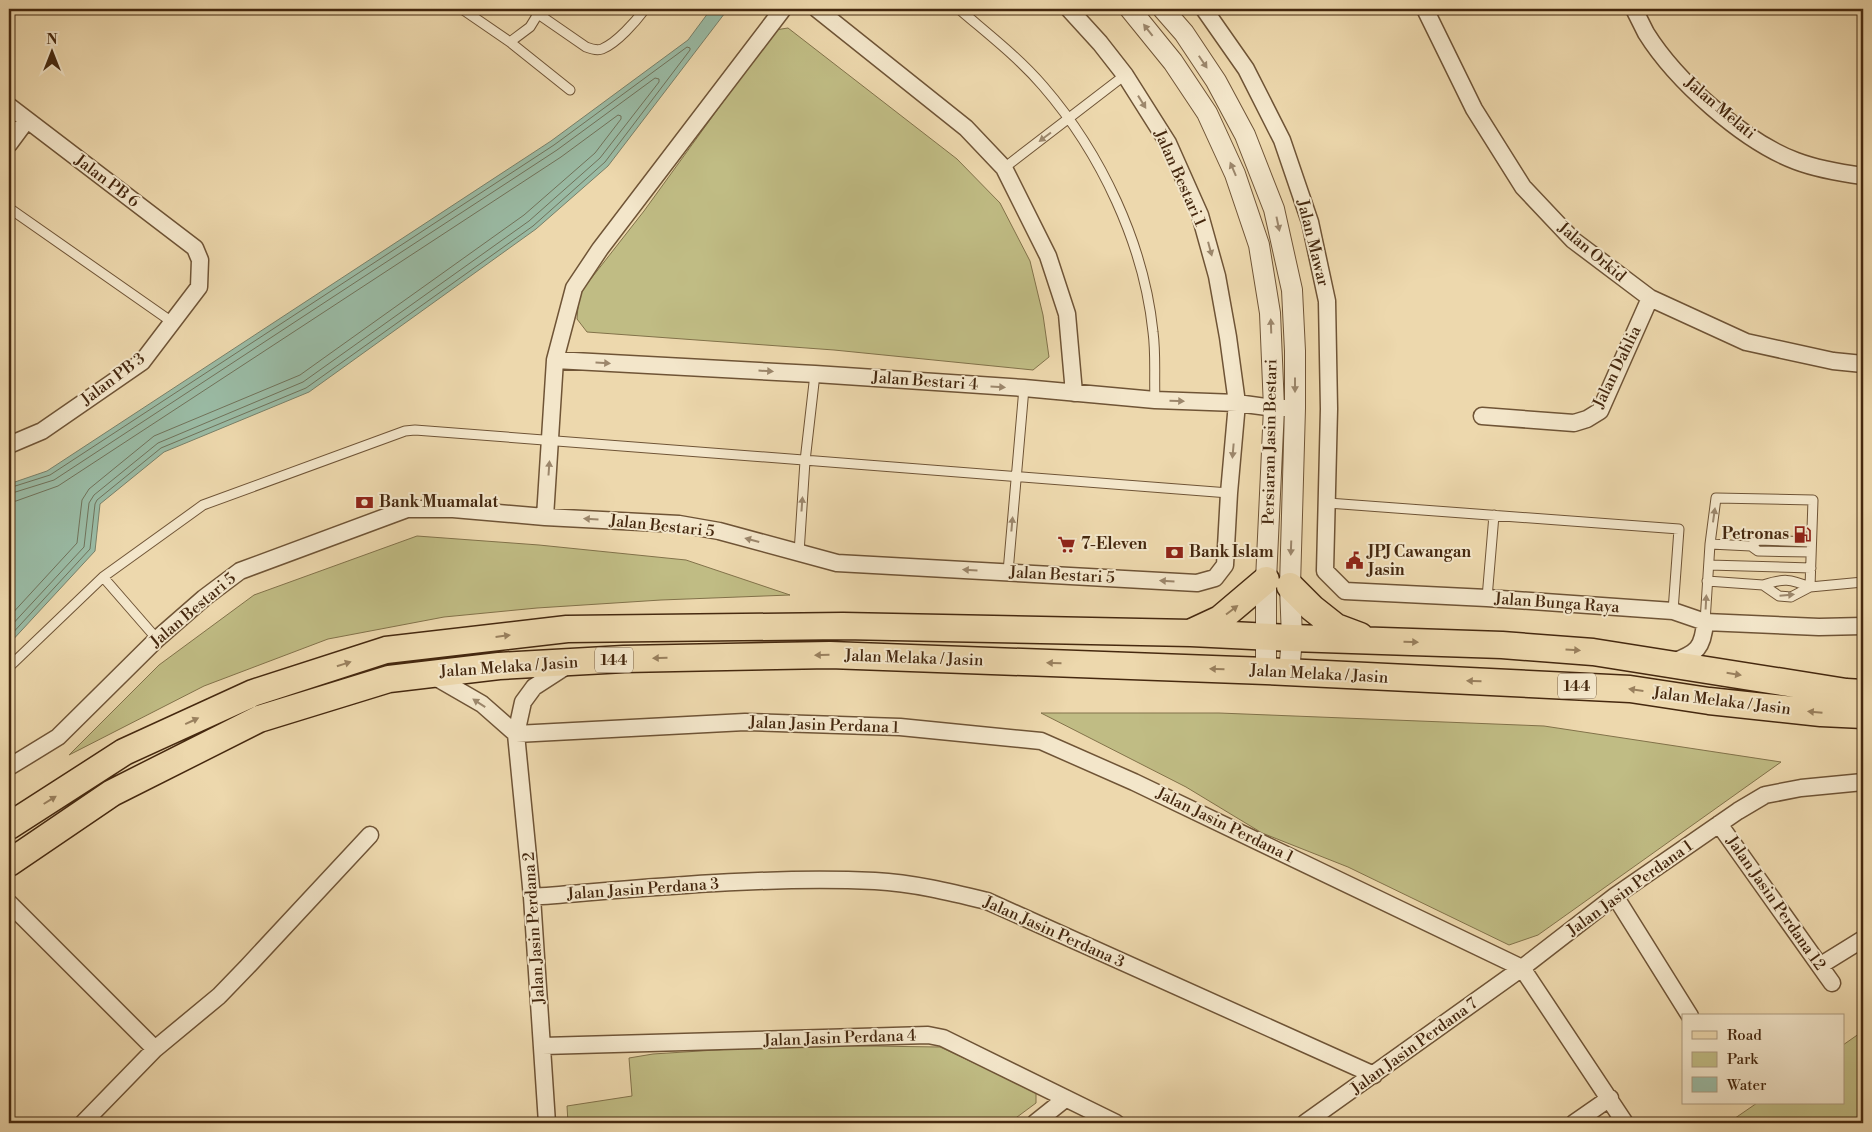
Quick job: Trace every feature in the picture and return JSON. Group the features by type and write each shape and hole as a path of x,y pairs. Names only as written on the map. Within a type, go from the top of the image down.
{"main road":[{"path":"1192,632 1220,619 1278,583 1336,627 1370,640"},
{"name":"Jalan Melaka / Jasin","path":"9,826 124,752 253,693 386,650 567,629 843,626 1192,632 1265,637 1502,645 1584,651 1846,692 1863,693"},
{"name":"Jalan Melaka / Jasin","path":"9,863 112,793 259,719 390,679 499,666 573,662 830,655 1277,672 1630,689 1709,701 1821,713 1863,715"}],"street":[{"path":"545,516 555,360 574,288 600,248 783,9"},
{"path":"817,9 966,128 1004,168 1048,256 1067,314 1074,393"},
{"name":"Jalan Bestari 1","path":"1069,9 1100,43 1125,76 1168,143 1200,214 1217,276 1237,403"},
{"name":"Persiaran Jasin Bestari","path":"1130,9 1173,62 1207,113 1235,174 1259,245 1270,313 1278,583 1292,638 1277,672"},
{"name":"Persiaran Jasin Bestari","path":"1163,9 1184,33 1216,81 1245,135 1274,210 1292,290 1296,408 1278,583 1265,637 1277,672"},
{"name":"Jalan Mawar","path":"1204,9 1246,69 1282,140 1310,222 1326,301 1329,409 1328,503"},
{"name":"Jalan Orkid","path":"1425,9 1474,109 1523,187 1573,240 1650,298 1746,342 1833,361 1863,364"},
{"name":"Jalan Melati","path":"1634,9 1646,33 1666,60 1697,94 1740,129 1767,147 1796,161 1841,173 1863,176"},
{"name":"Jalan PB 6","path":"9,106 26,121 195,248 200,260"},
{"path":"9,144 26,121"},
{"name":"Jalan PB 3","path":"9,445 42,431 142,362 199,287 200,260"},
{"name":"Jalan Dahlia","path":"1482,416 1574,423 1587,419 1600,411 1650,298"},
{"name":"Jalan Bestari 4","path":"555,360 814,374 1024,388 1155,400 1237,403 1274,408 1296,408"},
{"name":"Jalan Bestari 5","path":"9,767 58,737 157,639 204,598 240,571 407,510 453,509 679,524 719,531 837,563 1196,583 1216,578 1225,564 1237,403"},
{"name":"Jalan Bunga Raya","path":"1328,503 1325,571 1346,591 1487,598 1673,611 1705,622 1818,627 1863,626"},
{"path":"1669,664 1693,654 1704,638 1705,622"},
{"name":"Jalan Jasin Perdana 2","path":"547,1123 532,897 516,734 523,702 534,687 573,662"},
{"path":"428,673 482,704 516,734"},
{"name":"Jalan Jasin Perdana 1","path":"516,734 745,722 900,727 1041,741 1134,782 1522,968 1615,896 1719,824 1765,795 1801,788 1863,782"},
{"name":"Jalan Jasin Perdana 12","path":"1719,824 1832,983"},
{"path":"84,1123 155,1049 218,996 242,973 370,835"},
{"name":"Jalan Jasin Perdana 3","path":"532,897 705,884 786,881 876,881 940,889 987,901 1374,1075"},
{"path":"1615,896 1689,1014"},
{"path":"9,903 155,1049"},
{"path":"1820,965 1863,939"},
{"path":"1522,968 1625,1123"},
{"name":"Jalan Jasin Perdana 7","path":"1305,1123 1522,968"},
{"name":"Jalan Jasin Perdana 4","path":"543,1046 928,1035 943,1038 1116,1123"},
{"path":"1574,1123 1610,1098"},
{"path":"1035,1123 1065,1099"}],"lane":[{"path":"462,9 510,42 570,90"},
{"path":"510,42 530,27 534,12 586,47 594,50 602,49 629,30 645,9"},
{"path":"959,9 1013,56 1037,80 1068,119 1102,170 1134,245 1145,285 1153,333 1155,400"},
{"path":"1004,168 1125,76"},
{"path":"9,208 172,322"},
{"path":"799,553 814,374"},
{"path":"1008,572 1024,388"},
{"path":"9,667 103,577 203,505 405,431 416,430 551,440 1016,478 1229,493"},
{"path":"1705,622 1710,544 1716,498 1814,500 1810,587"},
{"path":"1328,503 1680,529 1673,611"},
{"path":"1487,598 1494,515"},
{"path":"1751,546 1758,540 1812,542"},
{"path":"1710,544 1751,546 1758,551 1811,552"},
{"path":"1709,564 1811,568"},
{"path":"103,577 157,639"},
{"path":"1708,581 1763,585 1779,580 1792,580 1810,587"},
{"path":"1763,585 1779,596 1790,597 1810,587 1863,582"}],"green space":[{"path":"788,28 957,159 1000,203 1030,261 1043,315 1049,357 1033,370 834,350 587,332 577,319 579,294 644,211 775,30"},
{"path":"417,536 539,545 686,560 790,595 661,600 537,608 444,617 328,639 204,686 69,755 159,665 254,595"},
{"path":"1041,713 1219,713 1544,726 1781,762 1538,935 1509,945 1348,867 1262,833 1186,787"},
{"path":"1863,1031 1863,1123 1728,1123 1756,1104 1844,1104 1844,1044"},
{"path":"794,1045 940,1047 1036,1092 1036,1103 1009,1123 568,1123 567,1106 632,1096 629,1058 653,1054"}],"water":[{"path":"711,9 728,9 608,166 536,229 309,392 164,452 100,504 95,551 9,644 9,484 47,471 551,141 688,40"}],"place":[{"name":"Bank Muamalat","path":"365,502"},
{"name":"Petronas","path":"1803,534"},
{"name":"7-Eleven","path":"1067,544"},
{"name":"Bank Islam","path":"1175,552"},
{"name":"JPJ Cawangan Jasin","path":"1354,561"}]}
